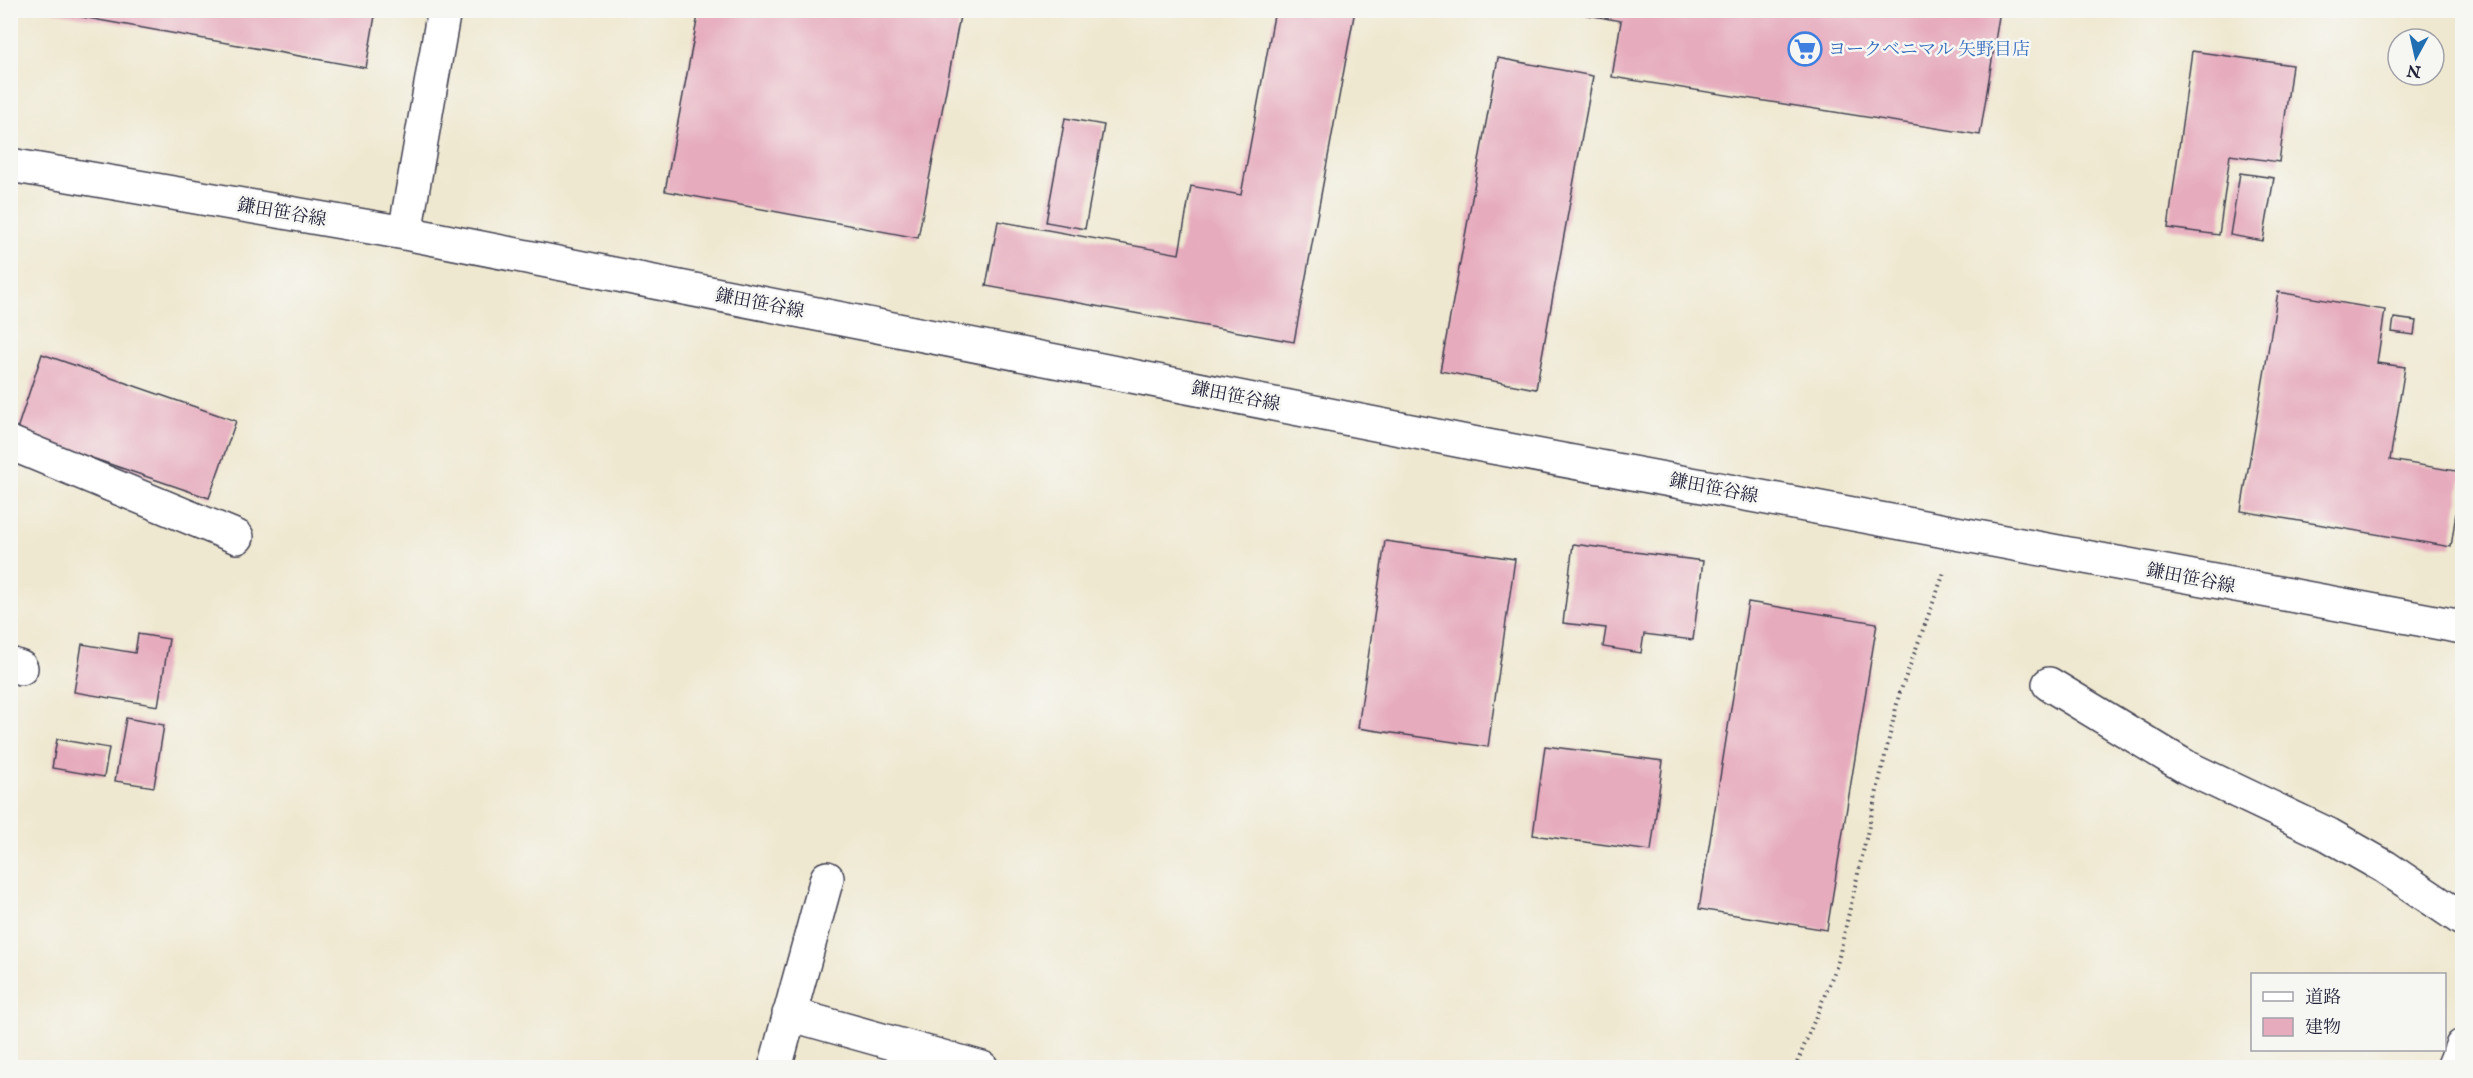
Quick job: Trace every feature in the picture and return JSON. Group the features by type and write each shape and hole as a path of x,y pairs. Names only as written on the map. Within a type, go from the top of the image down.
{"street":[{"path":"405,233 444,10"},
{"name":"鎌田笹谷線","path":"10,165 405,233 1475,443 2463,627"},
{"path":"10,443 237,537"},
{"path":"2049,684 2186,766 2329,835 2385,867 2463,919"},
{"path":"775,1068 827,878"},
{"path":"789,1014 982,1068"},
{"path":"2453,1068 2463,1046"}],"path":[{"path":"1795,1068 1837,964 1899,695 1958,534"}],"building":[{"path":"43,10 376,10 366,68"},
{"path":"699,10 932,10 960,16 918,238 665,191"},
{"path":"1275,10 1355,10 1294,342 986,286 998,221 1179,254 1191,186 1241,195"},
{"name":"ヨークベニマル 矢野目店","path":"1561,10 2000,10 1980,135 1612,77 1621,21"},
{"path":"2192,51 2292,65 2279,162 2230,155 2219,235 2168,228"},
{"path":"1498,58 1593,76 1536,389 1440,371"},
{"path":"1065,118 1104,125 1085,229 1046,222"},
{"path":"2240,173 2274,178 2263,241 2230,235"},
{"path":"2278,292 2385,310 2377,363 2405,367 2390,460 2462,472 2451,547 2241,511"},
{"path":"2394,318 2416,321 2414,335 2392,332"},
{"path":"42,354 236,421 209,498 16,432"},
{"path":"1385,541 1515,559 1488,747 1358,728"},
{"path":"1573,544 1703,561 1693,640 1644,634 1641,653 1603,647 1606,628 1563,623"},
{"path":"1748,602 1877,623 1827,930 1699,909"},
{"path":"138,634 169,639 158,706 74,692 82,644 135,653"},
{"path":"126,718 164,725 154,787 115,781"},
{"path":"57,739 109,748 104,777 52,768"},
{"path":"1545,746 1663,761 1651,851 1533,835"}],"place":[{"name":"ヨークベニマル 矢野目店","path":"1805,49"}]}
